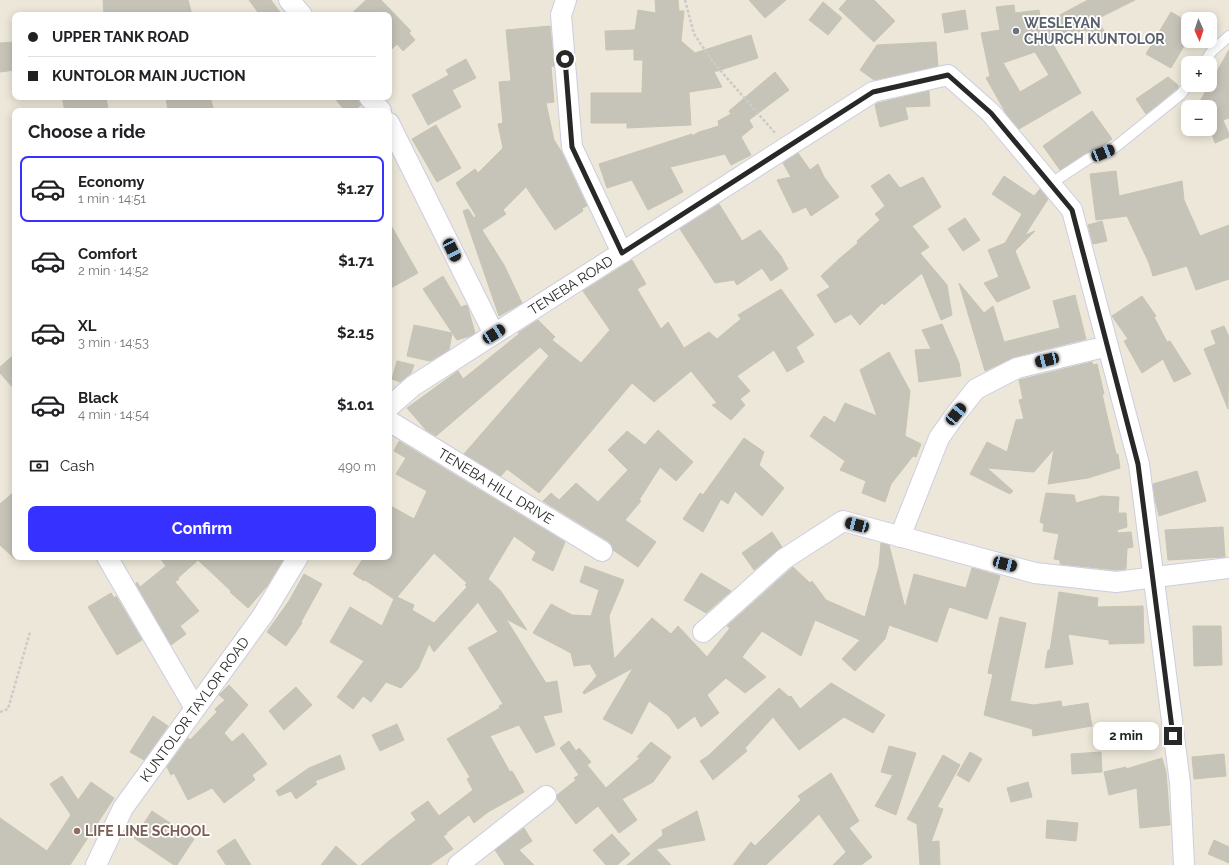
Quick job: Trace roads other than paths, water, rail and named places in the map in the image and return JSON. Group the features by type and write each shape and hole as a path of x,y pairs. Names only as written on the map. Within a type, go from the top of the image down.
{"street":[{"path":"289,0 299,12"},
{"path":"566,0 562,15 572,147 622,253"},
{"name":"TENEBA ROAD","path":"392,404 413,386 873,92 948,75 991,113 1050,184"},
{"path":"372,100 378,108"},
{"path":"392,129 494,334"},
{"path":"1050,184 1072,210 1138,464 1180,784 1184,865"},
{"path":"900,537 940,438 956,414 976,389 1017,368 1108,346"},
{"name":"TENEBA HILL DRIVE","path":"392,423 602,551"},
{"path":"703,632 784,559 843,521 1035,572 1116,582 1229,568"},
{"path":"109,560 195,708"},
{"name":"KUNTOLOR TAYLOR ROAD","path":"96,865 123,808 263,615 296,560"},
{"path":"458,865 546,796"}],"lane":[{"path":"1209,56 1212,51 1229,36"},
{"path":"1050,184 1088,159 1114,148 1183,92"}],"place":[{"name":"WESLEYAN CHURCH KUNTOLOR","path":"1016,31"},
{"name":"LIFE LINE SCHOOL","path":"77,831"}]}
